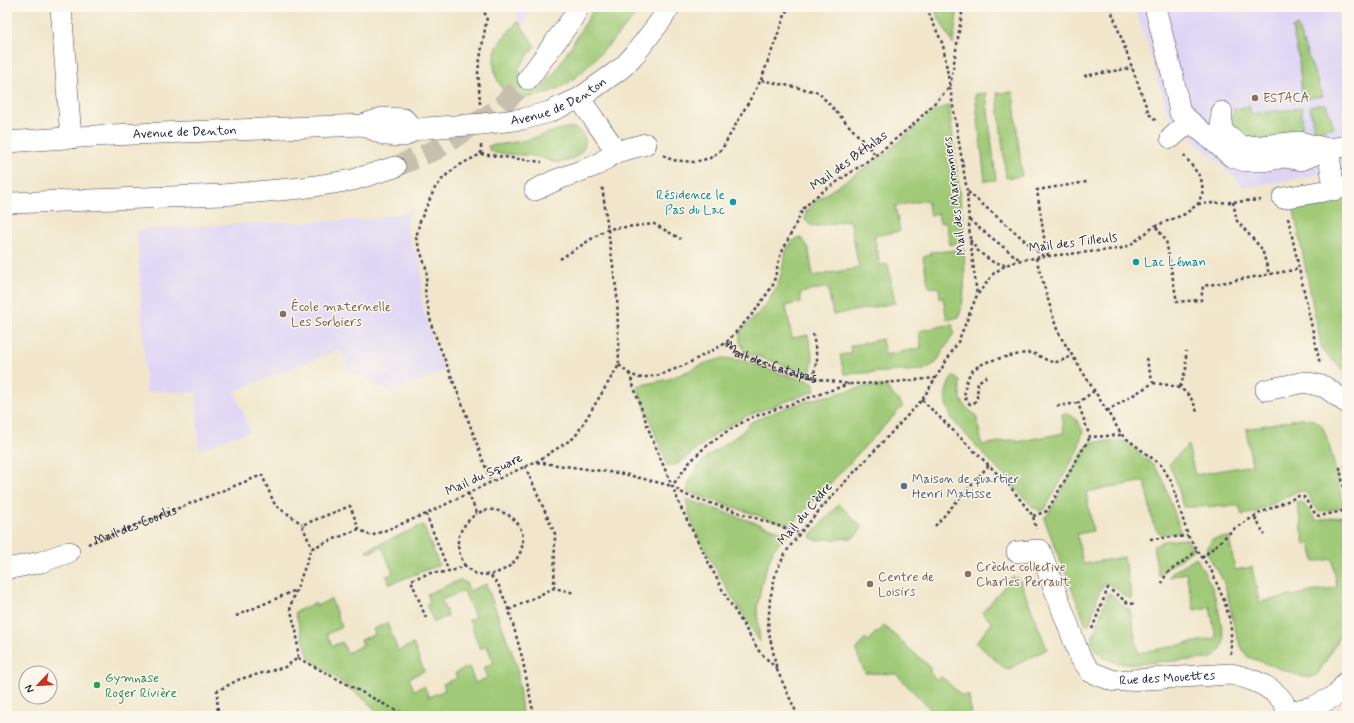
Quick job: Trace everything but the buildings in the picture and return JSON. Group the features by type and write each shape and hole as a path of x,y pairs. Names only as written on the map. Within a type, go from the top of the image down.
{"street":[{"path":"61,7 71,138"},
{"path":"528,79 572,19 579,7"},
{"name":"Avenue de Denton","path":"7,142 363,125 385,135 404,136 414,130 427,128 482,124 536,117 580,98 622,67 635,54 669,7"},
{"path":"1154,7 1173,77 1180,113 1231,156 1245,161 1263,161 1285,157 1301,160 1337,148"},
{"path":"580,98 616,152"},
{"path":"1222,112 1221,127 1226,135 1242,147 1299,142 1337,148"},
{"path":"1171,138 1189,122"},
{"path":"535,190 556,180 597,165 616,152 646,144"},
{"path":"1283,198 1341,188 1337,148"},
{"path":"11,203 222,195 302,188 353,180 395,167"},
{"path":"1266,390 1305,382 1325,388 1347,403"},
{"path":"1017,552 1040,550"},
{"name":"Rue des Mouettes","path":"1040,550 1080,657 1091,672 1114,681 1231,674 1250,679 1266,686 1281,699 1287,714"},
{"path":"7,569 41,562 69,552"},
{"path":"1287,714 1314,707 1336,694 1347,681"}],"path":[{"path":"481,154 482,124 478,71 487,17 482,7"},
{"path":"770,7 777,10 788,8"},
{"name":"Mail des Marronniers","path":"926,7 943,45 968,191 970,239 977,295 958,342 937,378"},
{"path":"950,87 963,7"},
{"path":"646,144 672,160 694,162 710,158 722,149 761,80 788,8"},
{"path":"1084,76 1132,68"},
{"path":"761,80 818,92 876,155"},
{"name":"Mail des Bétulas","path":"726,343 755,310 773,285 780,256 803,209 815,196 876,155 915,123 950,87"},
{"path":"491,482 432,327 425,294 427,271 416,238 420,222 436,188 444,177 458,166 481,154 546,163"},
{"path":"535,462 575,437 619,365 617,295 602,189 597,165"},
{"path":"1048,256 1037,190 1087,182"},
{"path":"968,191 1043,257"},
{"path":"1269,274 1262,249 1236,221 1233,202 1283,198 1325,388"},
{"name":"Mail des Tilleuls","path":"977,295 994,273 1006,265 1020,260 1048,256 1118,249 1130,245 1156,226 1185,214 1198,204 1233,202"},
{"path":"969,220 1020,260"},
{"path":"560,259 607,229 654,224 681,239"},
{"path":"1156,226 1166,240 1177,302 1201,300 1203,286 1299,269"},
{"path":"970,239 979,252 993,262 1006,265"},
{"path":"1036,258 1056,327 1072,356 1122,435 1162,466 1172,483 1188,536 1212,572 1225,603 1231,625 1231,674"},
{"path":"813,334 817,359 813,378"},
{"name":"Mail des Catalpas","path":"619,365 628,373 639,378 660,375 685,366 726,343 738,353 768,365 813,378 849,384 884,383 937,378"},
{"path":"1180,387 1186,369 1186,351"},
{"path":"987,376 978,382 977,399 974,403 970,404 966,401 964,393 966,382 973,369 989,361 1028,353 1038,354 1048,360 1056,362 1072,356"},
{"path":"1146,358 1153,383"},
{"path":"628,373 651,436 682,510 723,591 759,651 777,670"},
{"name":"Mail du Cèdre","path":"798,716 777,670 768,628 770,600 776,572 786,552 800,534 831,497 922,400 937,378"},
{"path":"1107,411 1153,383 1180,387 1190,396 1197,412"},
{"path":"672,486 689,463 704,448 726,432 750,418 849,384"},
{"path":"1057,406 1078,403 1094,391"},
{"path":"922,400 1008,484 1033,516 1040,550"},
{"path":"1033,516 1047,511 1090,437 1078,403"},
{"path":"1090,437 1122,435"},
{"name":"Mail du Square","path":"359,529 371,536 426,514 535,462 624,474 672,486 686,495 800,534"},
{"path":"935,526 989,465"},
{"path":"526,466 555,534 554,588"},
{"path":"1347,466 1340,468 1347,505"},
{"name":"Mail des Courlis","path":"69,552 262,475 275,505 302,524"},
{"path":"468,493 477,514"},
{"path":"1202,558 1235,528 1255,518 1260,513 1299,496 1304,497 1316,515 1320,516 1347,510"},
{"path":"298,658 298,635 290,607 312,548 302,524 350,506 359,529 312,548"},
{"path":"490,509 508,515 516,520 524,539 522,550 515,561 505,569 490,575 476,574 464,566 458,553 457,541 461,532 468,520 477,514 490,509"},
{"path":"426,514 449,572"},
{"path":"1255,518 1265,535"},
{"path":"1150,539 1188,536"},
{"path":"1162,584 1164,576 1169,571 1185,561 1197,550"},
{"path":"426,618 410,580 430,573 449,572 464,566"},
{"path":"490,575 498,584 509,610 522,656 534,716"},
{"path":"509,610 554,588 575,593"},
{"path":"1076,646 1090,635 1108,588 1128,603 1134,604"},
{"path":"236,616 297,590"},
{"path":"218,716 217,690 240,679 285,667 298,658"},
{"path":"298,658 408,716"}],"shaded area":[{"path":"512,7 532,7 523,25"},
{"name":"ESTACA","path":"1134,7 1347,7 1347,170 1253,186 1243,186 1172,119 1166,109 1147,42"},
{"name":"École maternelle Les Sorbiers","path":"412,211 406,222 412,246 420,260 422,280 421,298 429,331 444,371 391,392 349,371 340,349 235,391 250,431 199,449 196,393 146,391 137,230 235,224 367,220"}],"green space":[{"path":"595,7 642,7 627,25 580,74 563,86 536,96 516,98 500,86 495,73 495,53 501,40 518,21 535,46 518,69 539,91 556,71"},
{"path":"933,7 958,7 953,44"},
{"path":"1297,26 1323,96 1302,99 1299,59 1292,28"},
{"path":"1013,92 1022,176 1006,178 997,93"},
{"path":"986,93 996,180 985,181 975,94"},
{"path":"1326,104 1334,127 1314,132 1310,106"},
{"path":"949,105 965,241 950,245 946,222 940,223 938,213 930,215 927,200 895,206 900,231 874,236 880,265 888,264 895,303 833,315 828,287 800,293 801,302 786,306 792,338 808,335 813,359 810,374 747,353 740,340 741,331 762,309 774,292 780,277 784,259 792,242 800,237 808,246 813,276 859,268 850,220 817,226 810,225 805,220 806,212 817,200 884,155 931,113"},
{"path":"1249,106 1251,114 1302,108 1302,134 1257,143 1233,130 1229,116 1234,115 1234,109"},
{"path":"570,127 578,130 583,135 585,140 584,146 582,151 577,156 563,162 554,162 534,156 495,153 490,151 488,146 534,138 556,130"},
{"path":"1347,196 1347,373 1322,351 1293,205"},
{"path":"964,248 965,266 963,300 959,317 947,320 943,298 940,298 939,289 937,287 930,288 928,284 923,257 931,255 930,252 949,251"},
{"path":"952,324 954,333 936,363 924,370 844,374 840,355 851,353 850,346 882,339 885,355 921,348 919,331"},
{"path":"724,358 745,361 775,372 813,382 815,391 746,416 717,433 678,464 668,467 637,386 669,379 706,363"},
{"path":"953,376 960,381 960,392 964,405 976,415 982,445 1016,439 1017,442 1064,433 1062,414 1073,416 1077,421 1083,431 1077,452 1045,509 1040,511 1033,507 954,422 946,404 947,388"},
{"path":"868,386 885,386 903,406 790,526 687,492 691,476 704,459 741,433 751,422 785,408"},
{"path":"1301,418 1314,420 1321,425 1324,430 1331,451 1344,507 1319,512 1305,491 1298,491 1254,513 1242,515 1239,506 1183,507 1177,483 1169,464 1188,445 1195,475 1252,465 1246,429"},
{"path":"1126,441 1154,466 1162,477 1181,533 1164,534 1158,532 1153,524 1145,481 1086,492 1093,531 1077,534 1083,564 1124,557 1132,599 1125,596 1112,585 1104,584 1100,590 1089,625 1086,625 1045,521 1045,517 1050,511 1084,450 1091,442"},
{"path":"686,499 788,534 773,550 763,578 757,608 760,642 742,614 701,542 693,526"},
{"path":"1302,502 1317,521 1347,515 1347,624 1318,674 1311,677 1303,677 1248,657 1236,632 1224,582 1206,551 1212,539 1229,537 1235,570 1252,567 1259,602 1337,587 1332,559 1314,562 1310,544 1305,545 1297,503"},
{"path":"839,504 863,528 853,538 815,540 811,538 810,536"},
{"path":"423,525 439,565 390,584 386,576 393,573 382,547 368,553 366,550"},
{"path":"1187,539 1193,550 1161,573 1159,577 1153,547 1164,541"},
{"path":"1196,557 1212,587 1218,607 1224,639 1222,647 1217,654 1210,659 1129,664 1109,660 1095,650 1092,639 1108,594 1111,594 1126,608 1130,609 1138,653 1216,638 1210,607 1194,610 1186,573 1169,577 1173,572"},
{"path":"1012,577 1019,578 1047,649 1007,670 976,643 992,623 982,613"},
{"path":"460,580 466,583 469,591 486,584 517,666 522,716 381,716 365,700 309,658 295,612 315,603 316,606 331,599 342,627 327,634 332,646 342,642 347,653 363,645 361,640 375,634 373,629 387,623 398,651 413,644 424,671 409,678 414,690 424,686 429,697 445,690 443,684 457,678 455,673 469,667 475,683 487,678 483,668 494,663 487,646 480,649 469,620 475,617 464,591 441,600 448,616 434,622 426,604 430,602 427,594"},
{"path":"884,626 930,667 930,673 936,679 942,677 962,696 969,695 971,716 937,716 896,674 865,673 856,651 865,638 869,641 877,631 878,632"}],"tunnel":[{"path":"395,167 437,149 498,109 528,79"}],"place":[{"name":"ESTACA","path":"1255,98"},
{"name":"Résidence le Pas du Lac","path":"733,202"},
{"name":"Lac Léman","path":"1136,262"},
{"name":"École maternelle Les Sorbiers","path":"283,314"},
{"name":"Maison de quartier Henri Matisse","path":"904,486"},
{"name":"Crèche collective Charles Perrault","path":"968,574"},
{"name":"Centre de Loisirs","path":"870,584"},
{"name":"Gymnase Roger Rivière","path":"97,685"}]}
